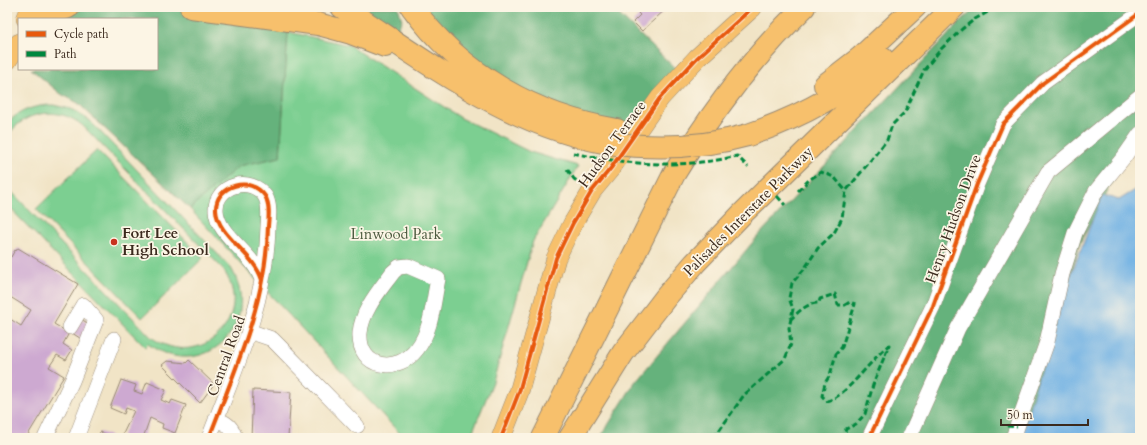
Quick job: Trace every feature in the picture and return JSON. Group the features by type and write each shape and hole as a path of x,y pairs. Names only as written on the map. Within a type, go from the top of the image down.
{"highway":[{"path":"38,14 68,7"},
{"path":"191,7 329,26 372,41 436,68"},
{"path":"342,7 492,103 527,120 566,134 612,137 640,133 679,132 720,127 746,128 797,117 845,89 885,57 938,7"},
{"path":"412,7 435,36 485,78 509,93 554,114 584,123 612,137"},
{"path":"543,438 649,222 678,168 706,124 734,86 774,37 804,7"},
{"path":"746,128 826,84 860,58 915,7"},
{"name":"Palisades Interstate Parkway","path":"570,438 623,353 666,297 695,263 742,214 954,7"}],"main road":[{"name":"Hudson Terrace","path":"501,438 519,392 556,258 573,223 592,191 611,168 660,98 693,62 753,7"}],"street":[{"name":"Henry Hudson Drive","path":"869,438 933,306 977,184 1003,124 1043,83 1140,13"},
{"path":"909,438 958,328 1048,172 1140,96"},
{"path":"1013,438 1047,342 1062,274 1075,232 1096,191 1140,134"},
{"name":"Central Road","path":"209,438 249,331 262,280 266,262 268,233 267,200 262,193 255,188 242,185 234,186 226,190 219,198 216,205 217,217 223,229 254,263 262,280"},
{"path":"408,266 438,279 428,329 417,350 404,361 393,366 384,366 378,364 365,353 360,333 363,319 370,306 393,272 399,267 408,266"},
{"path":"45,438 72,381 96,320 84,305 70,327"},
{"path":"249,331 272,339 357,426"},
{"path":"76,438 114,340"},
{"path":"216,419 226,423 233,431 235,438"}],"green space":[{"path":"64,7 310,7 288,32 280,157 239,166 190,209 78,103 61,94 32,70 158,70 158,18 58,18"},
{"path":"358,7 398,7 402,20 398,28 385,25"},
{"path":"412,7 611,7 681,74 646,117 617,130 532,105"},
{"path":"977,7 1140,7 1140,126 1080,243 1020,438 600,438 635,382 758,236 962,20"},
{"name":"Linwood Park","path":"288,32 349,45 461,118 530,152 578,166 533,241 493,382 470,438 404,438 190,209 239,165 280,157"},
{"path":"53,105 71,109 89,120 231,268 239,289 240,310 234,328 222,342 207,353 189,357 168,355 148,344 145,347 7,205 7,187 151,337 170,346 188,348 204,344 218,334 228,321 233,305 231,287 222,268 82,125 63,115 52,113 42,114 32,116 23,121 14,128 7,137 7,123 12,118 34,107"},
{"path":"97,150 203,258 142,318 36,209"}],"water":[{"path":"1140,187 1140,438 1020,438 1064,293 1102,195 1119,200"}],"building":[{"path":"638,7 668,7 642,31 633,22 640,15 638,13 641,10"},
{"path":"18,248 78,284 54,324 69,333 63,344 72,350 66,360 57,355 49,367 64,376 26,438 7,438 7,350 10,345 7,343 7,317 21,326 31,310 7,295 7,254 11,257"},
{"path":"81,319 92,326 83,340 72,333"},
{"path":"189,360 214,384 200,403 162,365 167,361 186,363"},
{"path":"121,380 136,385 134,391 142,394 147,382 166,390 161,400 170,404 172,400 186,405 175,433 162,428 163,424 150,418 143,438 121,438 134,411 126,408 124,414 110,408"},
{"path":"253,390 291,392 288,438 251,438"},
{"path":"100,432 116,438 98,438"}],"marked path":[{"path":"714,438 744,395 785,359 791,344 789,328 793,309 789,298 792,283 805,268 818,248 834,233 842,218 846,191 887,140 892,125 905,112 924,70 941,49 962,29 975,19 997,7"},
{"path":"573,153 634,163 655,164 696,163 737,156 748,167"},
{"path":"567,169 574,179 592,191"},
{"path":"798,191 809,180 821,172 834,177 846,191"},
{"path":"777,196 785,205"},
{"path":"790,320 799,311 807,306 819,303 820,299 835,294 838,305 845,305 850,302 855,304 842,347 836,354 830,375 825,383 822,396 827,401 834,398 850,385 889,345 873,385 865,414 856,424 846,429 843,438"},
{"path":"1007,426 1017,427"}],"cycle path":[{"path":"501,438 519,392 556,258 573,223 592,191 611,168 660,98 697,58 753,7"},
{"path":"869,438 933,306 977,184 1003,124 1043,83 1140,13"},
{"path":"209,438 248,334 256,308 262,281 266,254 269,214 267,199 259,190 251,186 235,186 227,189 221,194 217,201 216,210 218,219 222,228 252,261 262,280"}],"place":[{"name":"Fort Lee High School","path":"114,242"}]}
